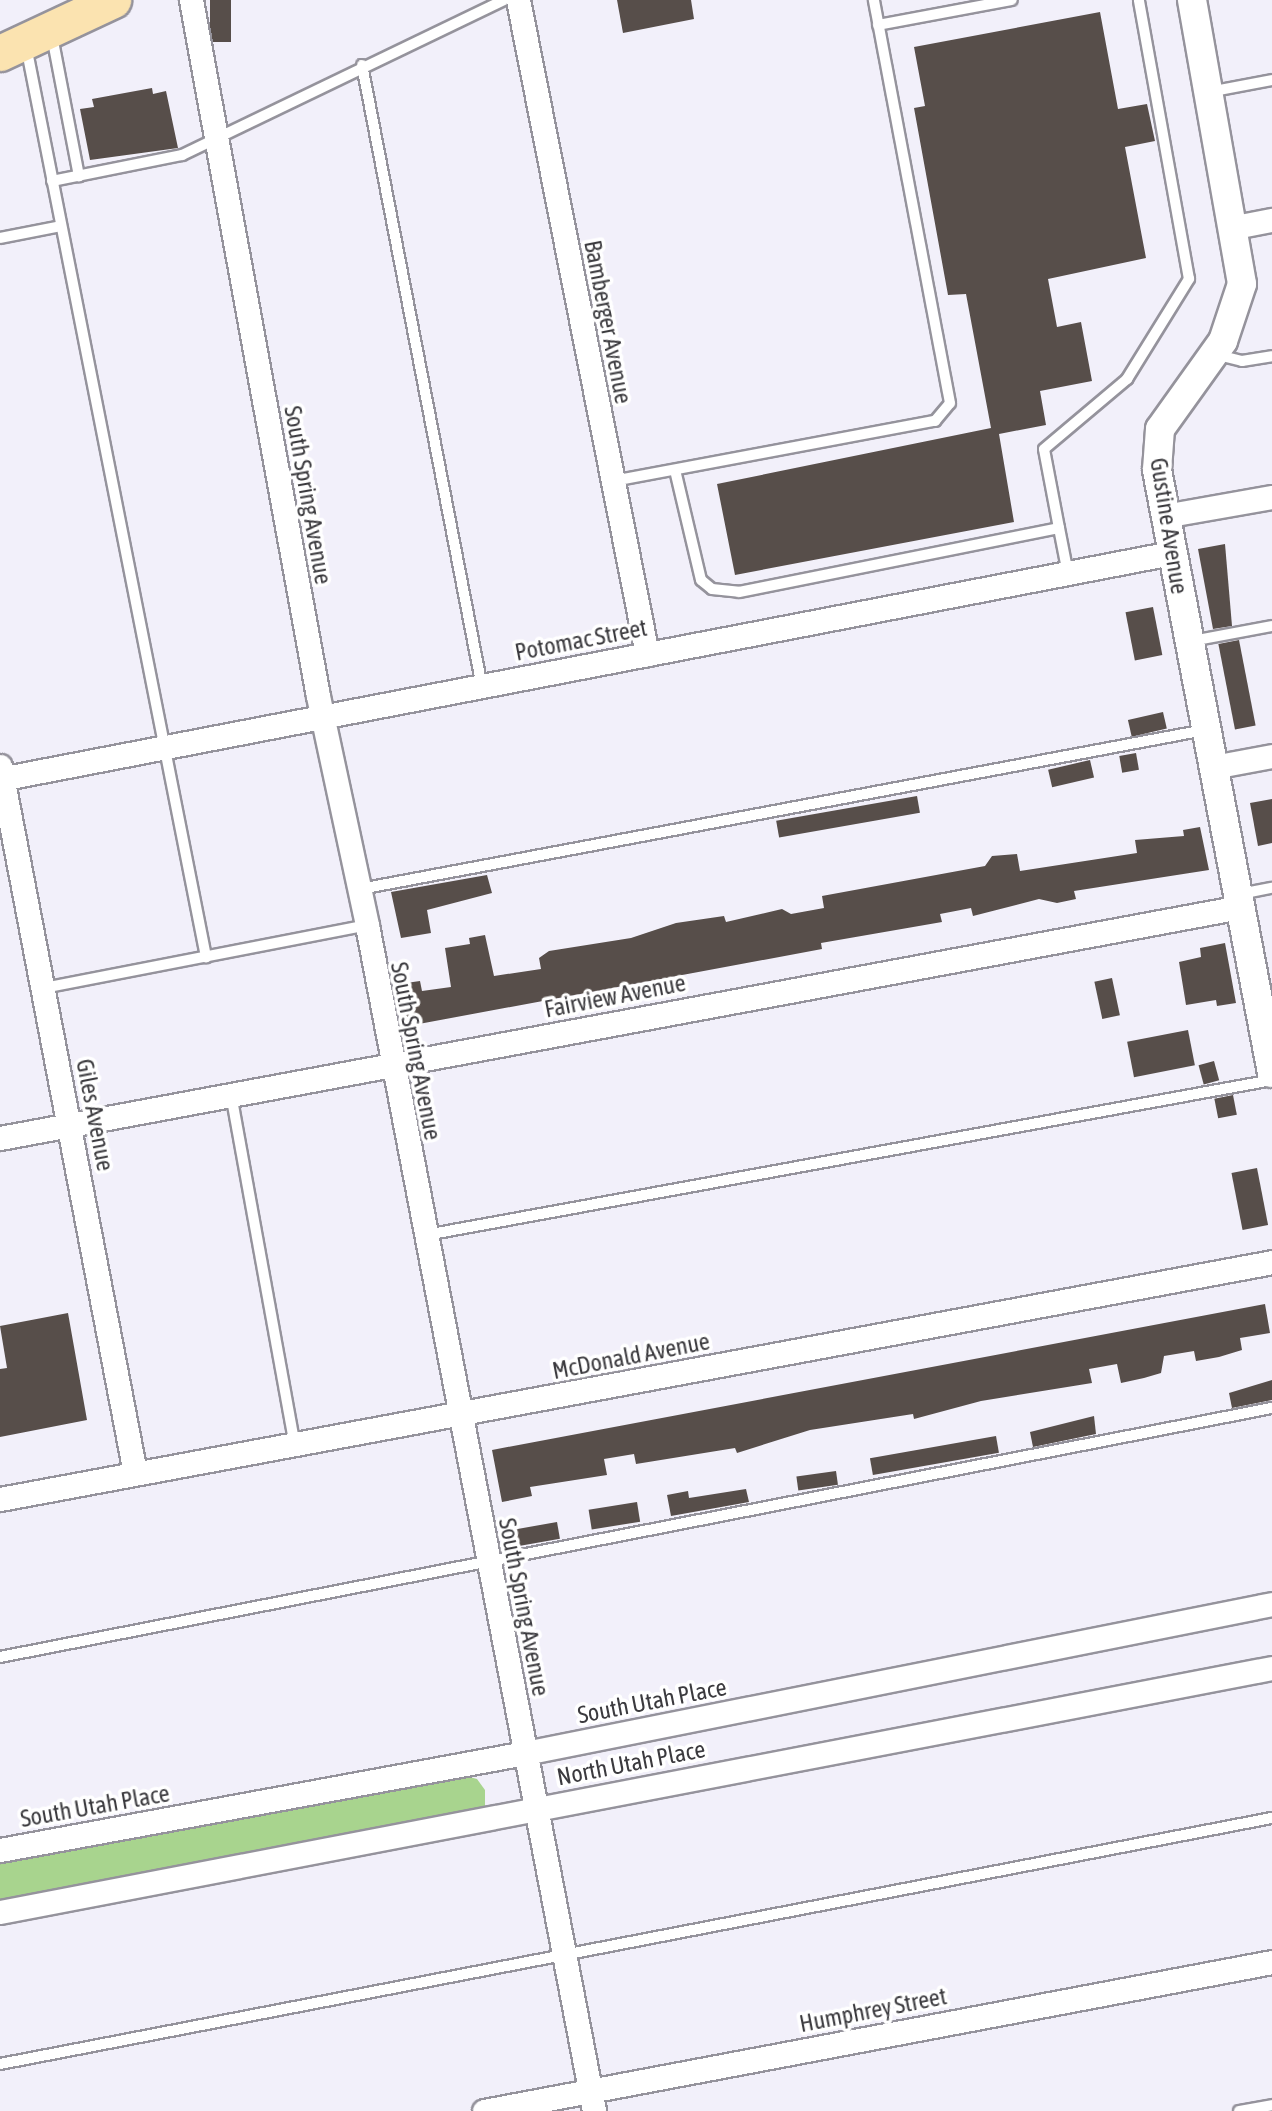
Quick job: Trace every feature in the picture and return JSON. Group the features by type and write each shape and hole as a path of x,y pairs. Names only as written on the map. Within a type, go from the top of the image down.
{"main road":[{"path":"25,42 113,0"}],"street":[{"name":"South Spring Avenue","path":"191,0 213,136 322,718 360,889 390,1067 426,1235 592,2101"},
{"name":"Bamberger Avenue","path":"518,0 647,654"},
{"name":"Gustine Avenue","path":"1192,0 1235,227 1239,303 1214,354 1160,429 1157,470 1239,901 1266,1014 1272,1073"},
{"path":"1235,227 1272,220"},
{"path":"1164,516 1272,496"},
{"name":"Potomac Street","path":"1,774 322,718 1171,554"},
{"path":"1213,767 1272,756"},
{"name":"Giles Avenue","path":"1,774 135,1473"},
{"name":"Fairview Avenue","path":"0,1138 390,1067 1239,901"},
{"name":"McDonald Avenue","path":"0,1499 135,1473 296,1448 1272,1262"},
{"name":"South Utah Place","path":"0,1850 525,1753 1272,1604"},
{"name":"North Utah Place","path":"0,1912 1272,1668"},
{"name":"Humphrey Street","path":"484,2111 592,2101 1272,1962"}],"lane":[{"path":"52,181 182,155 213,136 504,0"},
{"path":"613,481 935,421 950,403 874,0"},
{"path":"878,25 1012,0"},
{"path":"1068,573 1044,449 1127,379 1189,279 1139,0"},
{"path":"25,42 79,176"},
{"path":"25,42 162,748 206,957"},
{"path":"362,65 482,687"},
{"path":"1209,92 1272,80"},
{"path":"0,238 61,226"},
{"path":"1214,354 1242,361 1272,356"},
{"path":"675,470 701,580 712,589 739,592 1059,528"},
{"path":"1188,641 1272,626"},
{"path":"360,889 1206,730"},
{"path":"1239,901 1272,888"},
{"path":"44,988 367,925"},
{"path":"426,1235 1272,1080"},
{"path":"231,1094 296,1448"},
{"path":"0,1657 1272,1408"},
{"path":"0,2064 1272,1818"},
{"path":"1239,2111 1272,2105"}],"green space":[{"path":"459,1774 477,1779 485,1790 485,1806 477,1813 0,1904 0,1862"}],"building":[{"path":"210,0 231,0 231,42 210,42"},
{"path":"617,0 691,0 694,19 623,33"},
{"path":"1100,12 1118,109 1147,104 1155,141 1125,147 1146,258 1048,279 1057,327 1081,322 1092,381 1040,391 1046,425 999,434 1014,522 735,575 717,484 991,428 966,294 948,295 914,108 925,106 914,47"},
{"path":"152,88 153,94 166,91 178,148 90,160 80,109 94,107 92,99"},
{"path":"1225,544 1232,626 1213,629 1198,549"},
{"path":"1153,607 1162,655 1135,660 1126,612"},
{"path":"1239,640 1256,725 1235,729 1218,644"},
{"path":"1163,712 1167,729 1132,737 1128,720"},
{"path":"1136,753 1139,770 1122,773 1119,756"},
{"path":"1090,760 1094,778 1052,787 1048,770"},
{"path":"917,796 920,813 779,838 776,821"},
{"path":"1272,799 1272,843 1258,846 1250,803"},
{"path":"1200,827 1209,870 1074,891 1076,899 1057,903 1039,899 973,916 971,908 940,914 942,922 821,943 822,949 408,1026 399,984 420,981 422,991 451,987 445,948 470,944 469,938 485,935 494,976 541,969 539,958 549,951 631,938 676,923 724,916 726,922 782,909 791,914 824,908 822,896 985,866 992,856 1017,854 1020,871 1137,853 1135,840 1184,836 1183,830"},
{"path":"487,875 492,893 427,910 431,933 401,938 391,892"},
{"path":"1225,943 1236,1003 1217,1006 1216,1000 1186,1005 1179,962 1201,957 1200,948"},
{"path":"1112,978 1120,1015 1102,1019 1094,982"},
{"path":"1188,1030 1195,1065 1134,1077 1127,1042"},
{"path":"1214,1061 1219,1080 1204,1084 1199,1065"},
{"path":"1233,1095 1237,1115 1218,1118 1214,1099"},
{"path":"1257,1168 1268,1225 1243,1230 1231,1173"},
{"path":"1265,1304 1270,1333 1240,1338 1242,1350 1219,1357 1196,1361 1194,1351 1164,1356 1161,1373 1144,1378 1121,1383 1117,1364 1089,1369 1092,1383 981,1401 914,1419 913,1414 810,1430 737,1453 735,1448 636,1464 634,1454 604,1459 607,1475 530,1487 532,1496 502,1502 492,1450"},
{"path":"68,1313 87,1420 0,1437 0,1369 7,1368 0,1326"},
{"path":"1272,1380 1272,1400 1232,1408 1229,1393"},
{"path":"1094,1416 1096,1434 1033,1447 1030,1432"},
{"path":"996,1436 999,1453 873,1475 870,1458"},
{"path":"836,1471 838,1485 798,1490 796,1477"},
{"path":"746,1489 749,1502 671,1516 667,1495 688,1491 689,1498"},
{"path":"637,1502 640,1522 592,1529 589,1510"},
{"path":"557,1522 560,1539 518,1546 515,1529"}]}
